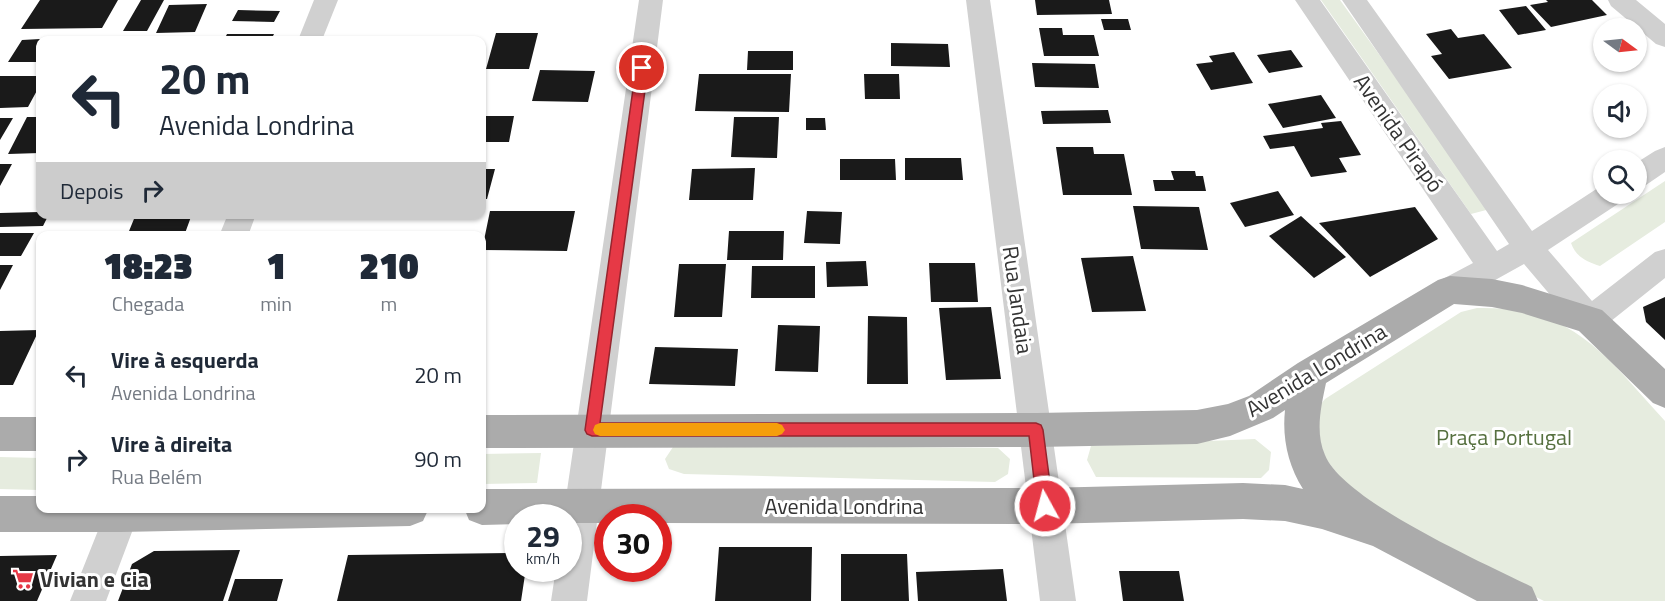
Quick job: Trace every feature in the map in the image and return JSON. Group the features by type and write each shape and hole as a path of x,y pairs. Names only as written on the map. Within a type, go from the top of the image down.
{"main road":[{"name":"Avenida Londrina","path":"486,431 1036,430 1197,427 1230,420 1261,407 1310,374 1450,290"},
{"path":"1450,290 1492,293 1522,299 1590,320 1665,392"},
{"path":"1310,374 1304,407 1302,439 1315,475 1342,502 1382,530 1518,601"},
{"path":"0,434 36,434"},
{"name":"Avenida Londrina","path":"582,505 1045,506 1243,501 1285,503 1322,511 1382,530"},
{"name":"Avenida Londrina","path":"486,507 504,507"},
{"path":"0,514 41,513"}],"street":[{"path":"312,36 326,0"},
{"path":"581,504 651,0"},
{"name":"Rua Jandaia","path":"978,0 1058,601"},
{"name":"Avenida Pirapó","path":"1307,0 1491,266"},
{"name":"Avenida Pirapó","path":"1354,0 1528,248 1590,320"},
{"path":"1620,0 1665,38"},
{"path":"1647,170 1665,158"},
{"name":"Avenida Londrina","path":"1450,290 1528,248 1596,204"},
{"path":"1590,320 1665,261"},
{"path":"88,601 121,513"},
{"path":"569,601 571,582"}],"green space":[{"path":"1321,0 1340,0 1490,209 1471,214"},
{"path":"1665,181 1665,222 1600,266 1586,261 1576,252 1571,243 1630,204 1647,204 1647,193"},
{"name":"Praça Portugal","path":"1477,308 1510,310 1539,316 1585,339 1605,356 1665,421 1665,601 1544,601 1395,526 1360,503 1326,459 1320,443 1316,410 1325,399 1461,312"},
{"path":"1255,439 1271,452 1269,470 1261,478 1096,477 1087,460 1091,446"},
{"path":"682,445 998,448 1010,459 1008,474 995,482 684,474 669,469 665,459 673,447"},
{"path":"541,453 537,483 486,484 486,454"},
{"path":"0,457 36,458 36,490 0,489"}],"building":[{"path":"40,0 118,0 102,28 21,29"},
{"path":"141,0 164,0 147,31 123,31"},
{"path":"1035,0 1109,0 1112,14 1037,15"},
{"path":"1546,0 1592,0 1607,15 1551,27 1530,5 1548,2"},
{"path":"207,4 195,32 156,33 169,5"},
{"path":"1526,6 1546,30 1518,35 1499,10"},
{"path":"238,10 280,11 274,22 232,21"},
{"path":"1101,19 1128,19 1131,30 1104,30"},
{"path":"1039,28 1062,28 1063,35 1094,35 1099,56 1044,56"},
{"path":"1451,29 1458,38 1484,34 1512,68 1449,79 1431,56 1442,54 1426,34"},
{"path":"496,33 538,33 529,69 486,69"},
{"path":"227,34 274,34 273,36 226,36"},
{"path":"36,39 36,62 8,62 22,40"},
{"path":"891,43 948,44 950,67 891,66"},
{"path":"1291,50 1303,67 1269,73 1257,55"},
{"path":"748,51 793,51 793,70 747,70"},
{"path":"1234,52 1253,83 1211,90 1196,64 1213,62 1209,56"},
{"path":"1032,63 1095,64 1099,88 1035,87"},
{"path":"540,70 595,71 588,102 532,101"},
{"path":"699,74 791,74 789,112 695,111"},
{"path":"864,74 899,74 900,99 865,99"},
{"path":"0,76 36,76 36,92 28,107 0,108"},
{"path":"1321,95 1336,118 1283,128 1268,104"},
{"path":"1108,110 1111,123 1043,124 1041,111"},
{"path":"486,116 514,116 509,142 486,142"},
{"path":"27,117 36,117 36,153 8,154"},
{"path":"734,117 779,117 777,158 731,157"},
{"path":"0,118 13,118 0,140"},
{"path":"806,118 825,118 826,130 806,130"},
{"path":"1341,121 1361,155 1339,158 1347,172 1311,177 1294,146 1270,149 1263,136 1323,128 1321,123"},
{"path":"1056,147 1093,147 1094,154 1124,154 1132,195 1063,195"},
{"path":"905,158 961,158 963,180 905,180"},
{"path":"840,159 895,159 896,180 840,180"},
{"path":"0,164 12,164 0,186"},
{"path":"755,168 753,200 689,200 692,169"},
{"path":"486,169 495,169 487,199"},
{"path":"1171,171 1195,171 1196,176 1203,176 1206,191 1155,191 1153,180 1174,180"},
{"path":"1278,191 1294,215 1245,227 1230,203"},
{"path":"1133,206 1199,207 1208,250 1141,249"},
{"path":"1415,207 1438,239 1370,277 1319,223"},
{"path":"490,211 575,211 567,251 486,250 486,231"},
{"path":"807,211 842,212 840,244 804,243"},
{"path":"36,212 36,219 46,219 43,226 0,227 0,213"},
{"path":"1301,216 1346,257 1314,278 1269,236"},
{"path":"134,219 190,219 186,231 129,231"},
{"path":"729,231 784,231 783,260 727,260"},
{"path":"0,233 34,233 21,256 0,256"},
{"path":"1133,256 1146,311 1092,312 1081,258"},
{"path":"866,261 868,286 827,287 826,262"},
{"path":"929,263 975,263 978,302 931,302"},
{"path":"679,264 726,264 722,317 674,317"},
{"path":"0,265 13,265 0,290"},
{"path":"752,266 815,266 815,298 751,298"},
{"path":"1665,297 1665,340 1646,322 1643,307"},
{"path":"991,307 1001,379 946,380 939,308"},
{"path":"868,316 907,317 908,384 867,384"},
{"path":"778,325 820,326 818,372 775,371"},
{"path":"36,330 36,336 13,385 0,385 0,331"},
{"path":"655,347 738,349 735,386 649,384"},
{"path":"719,547 812,547 811,601 715,601"},
{"path":"240,550 223,601 118,601 132,564 154,551"},
{"path":"504,553 504,582 524,582 521,601 337,601 348,555"},
{"path":"841,554 907,554 909,601 841,601"},
{"name":"Vivian e Cia","path":"57,555 37,601 0,601 0,556"},
{"path":"1003,569 1007,601 918,601 916,572"},
{"path":"1119,571 1179,571 1184,601 1123,601"},
{"path":"235,579 283,579 277,601 228,601"}],"slow traffic":[{"path":"600,430 777,430"}],"place":[{"name":"Vivian e Cia","path":"23,579"}],"route":[{"path":"642,68 592,430 1036,430 1045,506"}]}
